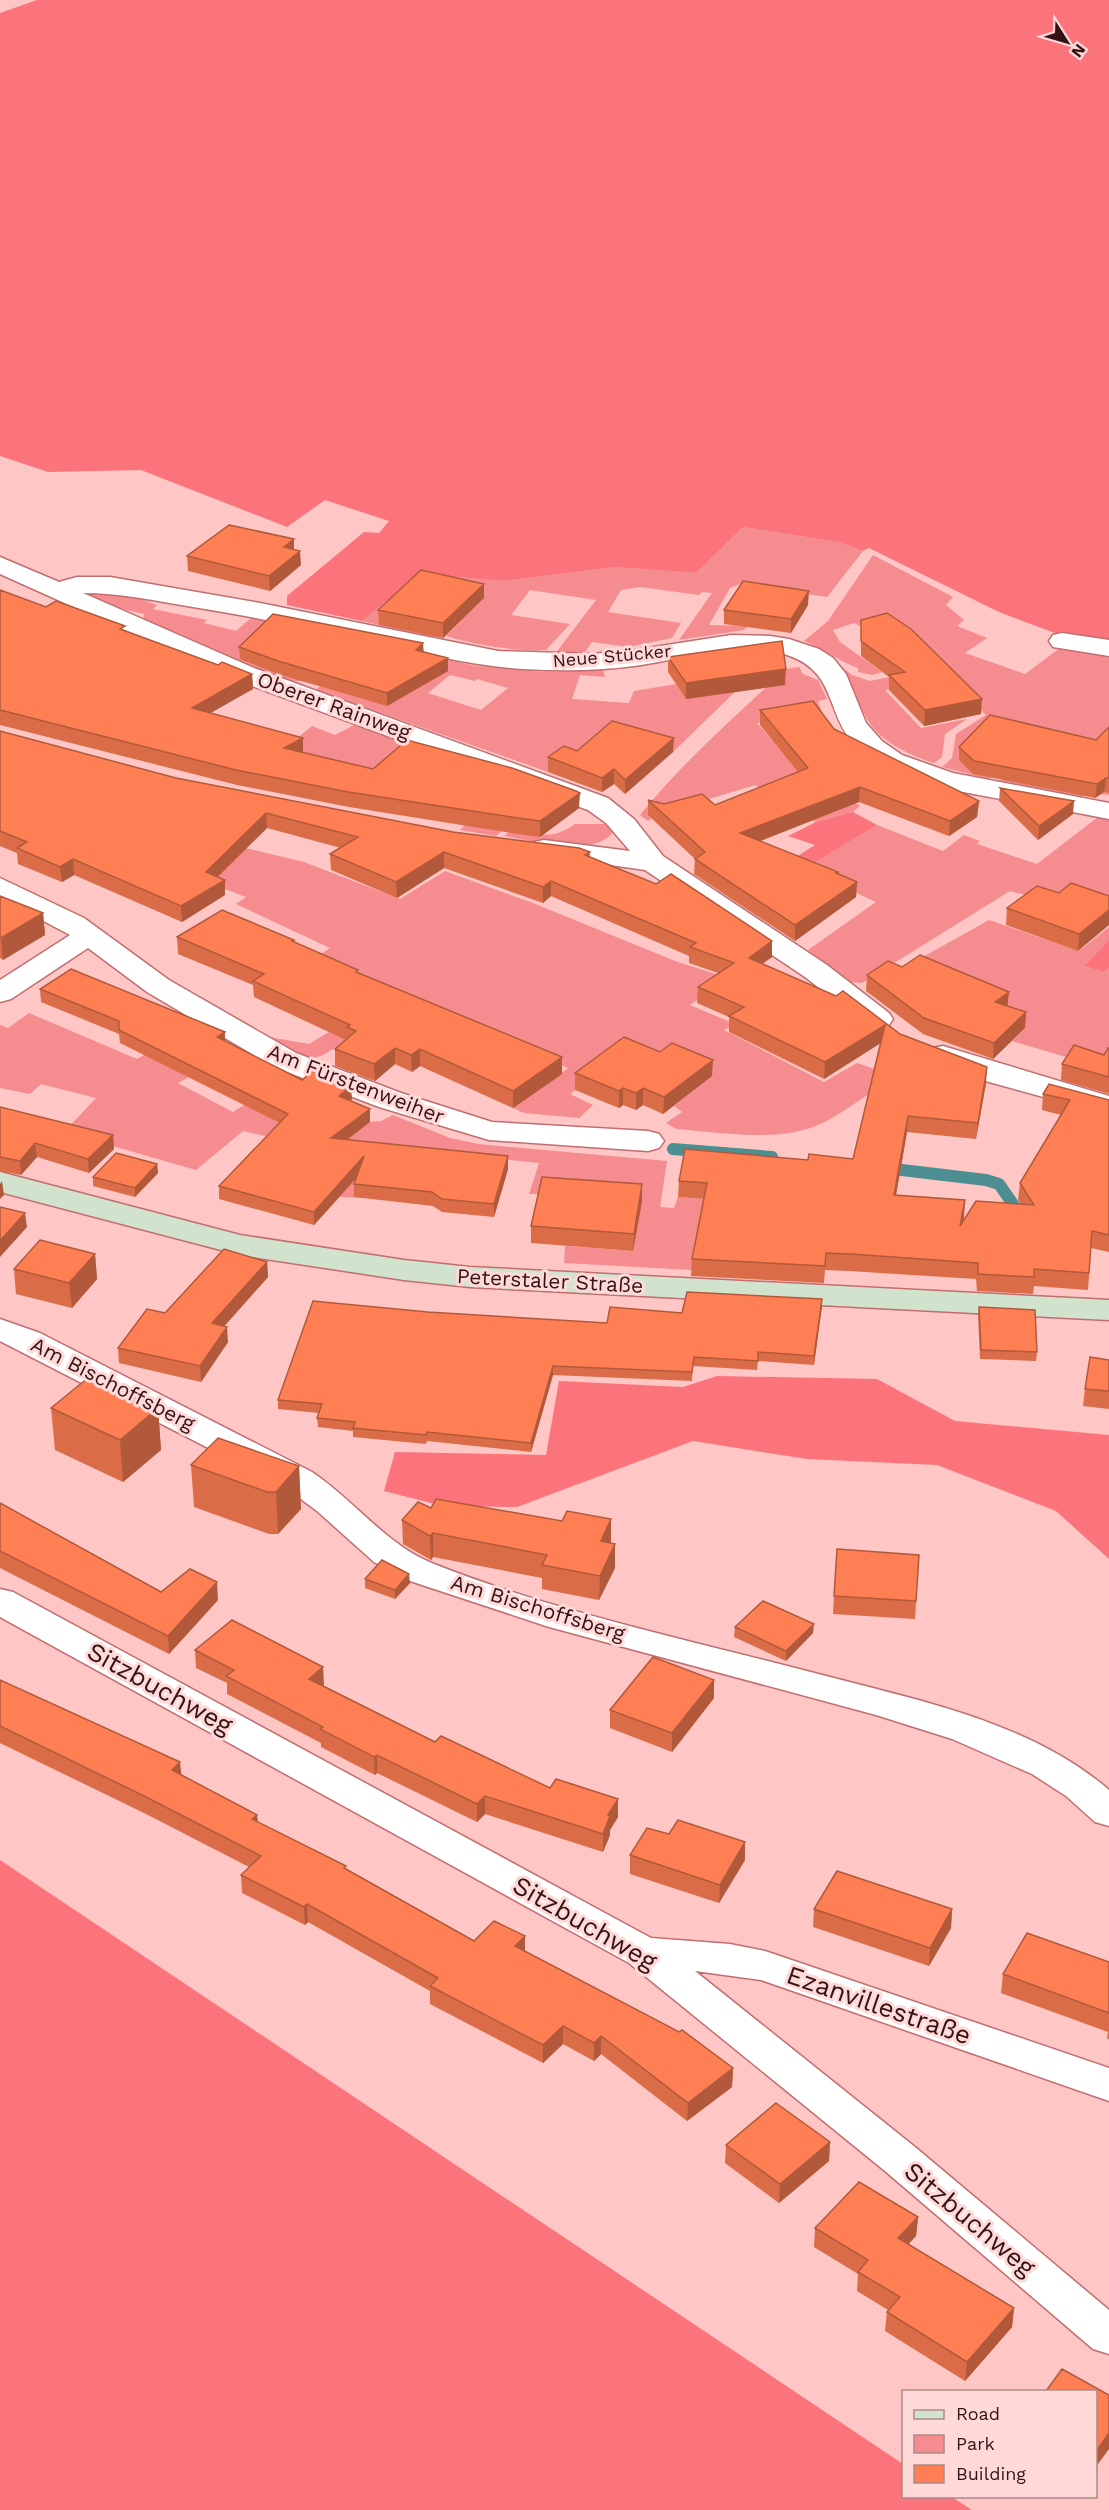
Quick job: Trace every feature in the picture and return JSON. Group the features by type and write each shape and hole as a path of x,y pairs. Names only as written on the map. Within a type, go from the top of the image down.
{"main road":[{"name":"Peterstaler Straße","path":"0,1182 217,1240 317,1259 392,1269 470,1277 1109,1310"}],"street":[{"name":"Oberer Rainweg","path":"0,565 245,674 587,798 632,831 652,862"},
{"name":"Neue Stücker","path":"58,590 77,585 110,585 330,625 444,652 519,661 617,660 731,643 782,645 816,658 832,672 861,737 892,760 929,775 952,781 1109,811"},
{"path":"1062,641 1109,648"},
{"path":"524,846 652,862 816,971 908,1040 1000,1075 1109,1106"},
{"name":"Am Fürstenweiher","path":"0,886 63,918 158,986 245,1039 285,1060 390,1100 489,1131 648,1141"},
{"path":"0,993 89,935"},
{"name":"Am Bischoffsberg","path":"0,1329 28,1340 298,1480 313,1489 383,1552 420,1572 558,1617 911,1712 1020,1754 1069,1780 1109,1812"},
{"name":"Sitzbuchweg","path":"0,1601 643,1952 900,2159 1109,2336"},
{"name":"Ezanvillestraße","path":"643,1952 730,1959 765,1966 1109,2085"}],"green space":[{"path":"743,527 838,542 863,551 827,597 740,584 730,588 709,625 748,626 744,630 679,640 712,593 702,592 699,595 640,587 621,590 608,612 681,623 672,638 628,647 592,642 583,655 555,654 596,600 530,590 511,615 570,624 546,650 496,647 446,636 484,598 434,638 362,621 420,574 504,581 615,567 696,573"},
{"path":"873,555 953,597 946,605 964,620 957,626 987,638 965,653 1025,674 1060,648 1109,652 1109,795 1088,793 1082,797 994,782 1025,773 1022,768 988,779 942,767 952,758 956,734 986,715 947,677 885,690 921,728 967,719 945,734 942,757 934,763 917,757 891,744 877,732 867,718 842,667 852,675 870,681 904,674 884,620 860,626 854,623 833,630 840,642 882,672 872,675 858,672 858,668 804,641 828,621"},
{"path":"99,591 138,598 157,605 153,609 207,620 204,623 236,631 251,618 476,666 543,672 603,670 605,677 580,675 572,699 629,703 634,691 676,684 686,699 774,654 673,752 612,735 548,772 316,690 320,686 291,681 217,655 144,619 144,614 122,609 89,595","holes":["450,675 475,681 477,679 508,688 481,710 428,693"]},
{"path":"799,667 803,674 818,680 827,699 818,701 822,713 757,723 783,753 860,806 853,812 816,822 755,785 656,815 648,821 640,815 692,757 748,704 786,669"},
{"path":"356,724 405,741 375,776 521,814 496,836 460,830 479,810 273,758 312,726 335,735"},
{"path":"1098,817 1109,819 1109,911 1057,892 1047,901 1010,891 862,983 848,982 808,950 876,902 804,869 877,825 943,851 964,835 980,841 977,844 1037,864"},
{"path":"575,824 610,824 613,832 604,840 578,846 546,844 504,836 514,828 546,835 559,833"},
{"path":"178,832 304,862 400,899 445,871 533,903 675,961 728,978 690,1005 735,1024 724,1030 824,1082 857,1063 896,1076 818,1125 784,1134 748,1135 676,1129 666,1123 682,1112 674,1106 712,1076 624,1054 570,1094 593,1105 579,1118 524,1113 513,1108 568,1068 506,1041 346,1042 321,1056 308,1059 269,1037 309,1044 369,1008 309,962 330,948 236,904 246,897 194,877"},
{"path":"989,920 1079,951 1109,927 1109,940 1084,966 1103,972 1109,968 1109,1062 1104,1068 1012,1041 1025,1029 887,977"},
{"path":"29,1013 137,1059 169,1040 189,1077 178,1083 233,1112 277,1084 345,1141 370,1122 381,1121 393,1115 450,1138 478,1144 667,1161 660,1207 674,1208 678,1197 747,1203 692,1270 564,1263 565,1246 633,1251 542,1194 529,1194 539,1163 451,1154 366,1198 340,1197 308,1188 277,1139 243,1131 196,1170 64,1132 96,1098 41,1084 30,1094 0,1088 0,1025 8,1028"}],"shaded area":[{"path":"37,0 1109,0 1109,645 1063,636 999,612 869,548 863,551 838,542 743,527 696,573 615,567 504,581 420,574 362,621 287,605 287,596 364,532 379,533 389,521 325,500 287,527 141,470 48,472 0,456 0,13"},
{"path":"853,812 877,825 804,869 782,866 815,845 788,836 816,822"},
{"path":"1109,940 1109,968 1103,972 1084,966"},
{"path":"717,1376 877,1379 955,1421 1109,1435 1109,1559 1056,1511 937,1465 807,1459 693,1441 517,1507 443,1506 384,1491 395,1452 546,1455 559,1381 683,1387"},
{"path":"0,1860 902,2463 902,2498 954,2498 972,2510 0,2510"}],"building":[{"path":"229,525 294,539 284,547 300,551 269,576 187,556"},
{"path":"421,570 484,584 443,623 378,610"},
{"path":"743,581 809,591 791,619 724,610"},
{"path":"0,590 46,607 56,601 125,626 120,629 218,665 222,662 252,674 192,708 303,738 284,748 373,769 407,740 512,768 580,793 540,821 518,818 348,792 236,770 0,710"},
{"path":"887,613 911,629 982,699 925,710 889,675 905,672 861,641 861,620"},
{"path":"273,614 423,643 416,650 448,658 387,693 239,647"},
{"path":"782,641 786,669 686,683 668,657"},
{"path":"813,701 834,729 979,801 950,821 860,787 740,833 838,872 836,873 857,882 795,925 695,859 705,852 648,800 664,804 702,794 715,805 808,768 760,710"},
{"path":"990,715 1096,740 1109,727 1109,778 1097,784 974,761 959,747"},
{"path":"612,721 674,738 625,780 614,769 602,778 548,757 564,746 577,751"},
{"path":"0,731 176,778 453,832 579,848 590,852 585,855 656,884 671,874 772,941 749,958 836,996 843,991 900,1034 987,1067 978,1123 908,1116 894,1195 965,1200 960,1226 976,1201 1034,1205 1020,1183 1070,1100 1043,1094 1049,1084 1109,1100 1109,1235 1092,1231 1089,1273 1034,1269 1034,1277 978,1274 978,1263 850,1254 826,1253 825,1266 692,1259 707,1183 679,1181 685,1149 808,1160 809,1154 853,1159 885,1025 825,1062 729,1016 744,1007 698,987 734,963 690,947 696,943 551,881 543,887 444,852 396,882 330,854 358,837 266,813 206,872 225,880 181,906 73,859 60,867 17,848 27,842 0,831"},
{"path":"1000,788 1074,801 1039,826"},
{"path":"1071,883 1109,896 1109,910 1079,934 1007,908 1037,886 1059,893"},
{"path":"0,896 43,913 1,938"},
{"path":"222,910 294,940 292,941 358,970 356,972 562,1057 513,1091 420,1049 411,1055 395,1048 374,1064 335,1049 356,1031 347,1027 350,1025 253,981 264,974 177,937"},
{"path":"920,955 1009,992 995,1002 1026,1012 994,1043 924,1018 867,975 888,961 902,967"},
{"path":"71,969 225,1032 217,1037 302,1080 312,1071 351,1086 339,1096 370,1109 331,1138 508,1156 494,1204 442,1199 432,1192 354,1184 364,1156 314,1212 219,1186 288,1114 119,1030 119,1021 40,989"},
{"path":"624,1037 660,1052 672,1043 713,1060 664,1097 643,1088 636,1093 623,1088 619,1091 575,1073"},
{"path":"1074,1045 1104,1055 1108,1048 1109,1077 1062,1064"},
{"path":"0,1107 113,1135 88,1159 35,1143 20,1161 0,1157"},
{"path":"116,1153 157,1164 135,1188 93,1177"},
{"path":"542,1177 642,1184 634,1234 531,1226"},
{"path":"0,1207 25,1213 0,1241"},
{"path":"40,1240 95,1254 69,1283 14,1269"},
{"path":"224,1249 267,1262 212,1323 227,1327 200,1366 118,1348 147,1309 165,1313"},
{"path":"687,1292 822,1299 814,1356 758,1352 758,1361 694,1357 692,1372 553,1366 531,1443 427,1432 426,1435 353,1428 355,1422 317,1418 322,1404 278,1400 313,1301 428,1312 607,1323 610,1307 682,1313"},
{"path":"979,1307 1035,1310 1037,1352 981,1350"},
{"path":"1090,1357 1109,1360 1109,1391 1085,1389"},
{"path":"89,1377 158,1408 120,1440 51,1408"},
{"path":"218,1438 299,1466 276,1492 267,1492 191,1465"},
{"path":"436,1499 562,1521 567,1511 611,1519 601,1541 615,1544 600,1576 542,1565 547,1555 433,1533 430,1536 402,1520 418,1502 431,1508"},
{"path":"0,1503 161,1592 190,1569 217,1582 168,1636 0,1551"},
{"path":"837,1549 919,1555 916,1601 834,1596"},
{"path":"382,1560 409,1574 395,1590 365,1579"},
{"path":"763,1601 814,1624 786,1651 735,1627"},
{"path":"232,1620 323,1667 309,1679 435,1742 441,1736 550,1788 556,1779 618,1799 608,1815 610,1816 603,1834 485,1796 477,1804 377,1755 374,1757 320,1729 323,1727 226,1676 234,1670 195,1650"},
{"path":"653,1657 714,1680 672,1733 610,1710"},
{"path":"0,1680 180,1762 172,1770 257,1815 252,1819 346,1866 344,1868 474,1941 494,1921 525,1936 515,1946 679,2032 682,2030 733,2068 688,2103 601,2036 594,2043 563,2026 543,2045 430,1986 438,1978 307,1904 304,1907 241,1875 261,1856 0,1726"},
{"path":"678,1820 745,1842 720,1885 630,1855 647,1828 669,1834"},
{"path":"837,1871 952,1909 930,1948 814,1909"},
{"path":"1027,1933 1109,1962 1109,2013 1003,1974"},
{"path":"776,2103 830,2142 780,2184 726,2145"},
{"path":"859,2182 918,2217 898,2238 1014,2308 967,2362 887,2312 900,2297 858,2272 868,2260 815,2228"},
{"path":"1062,2369 1109,2395 1109,2433 1097,2450 1097,2390 1047,2390"}],"waterway":[{"path":"673,1149 772,1157"},
{"path":"885,1168 986,1180 999,1184 1015,1207"}]}
